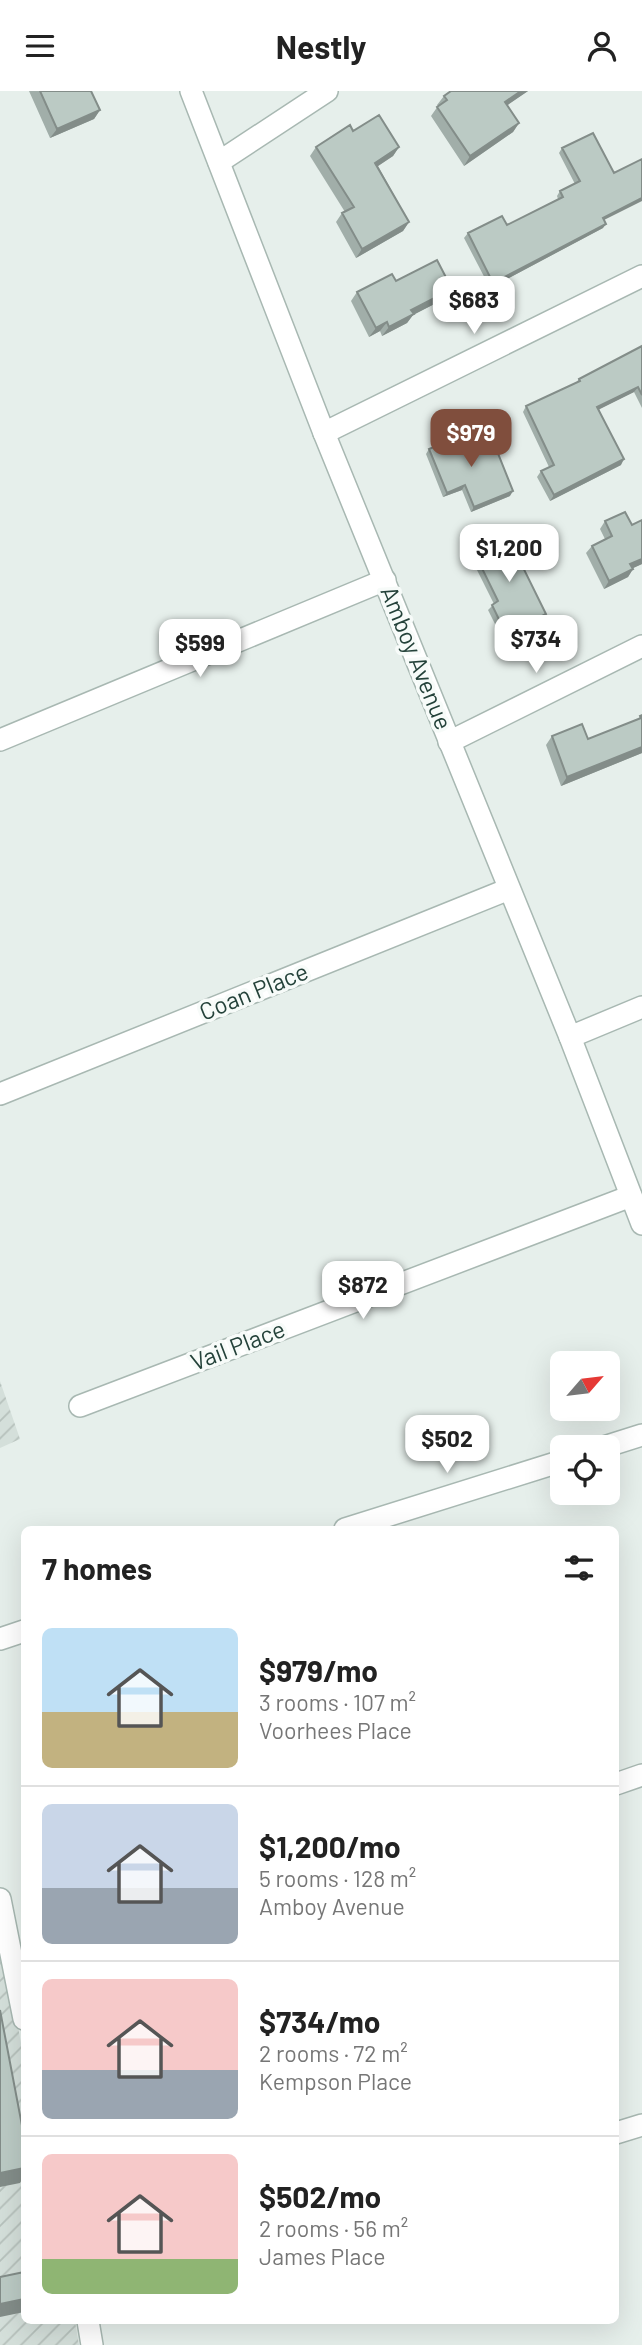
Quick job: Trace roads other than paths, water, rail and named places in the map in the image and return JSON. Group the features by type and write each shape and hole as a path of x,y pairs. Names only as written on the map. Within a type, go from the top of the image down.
{"street":[{"name":"Amboy Avenue","path":"191,91 324,433 642,1224"},
{"path":"219,162 327,91"},
{"path":"324,433 642,276"},
{"path":"0,740 385,580"},
{"path":"449,742 642,646"},
{"name":"Coan Place","path":"0,1094 509,889"},
{"path":"569,1037 642,1007"},
{"name":"Vail Place","path":"80,1406 631,1196"},
{"path":"620,1442 642,1435"},
{"path":"355,1526 550,1465"},
{"path":"0,1639 21,1632"},
{"path":"619,1783 642,1775"},
{"path":"0,1899 20,1980"},
{"path":"619,2132 642,2125"},
{"path":"88,2324 92,2345"}]}
